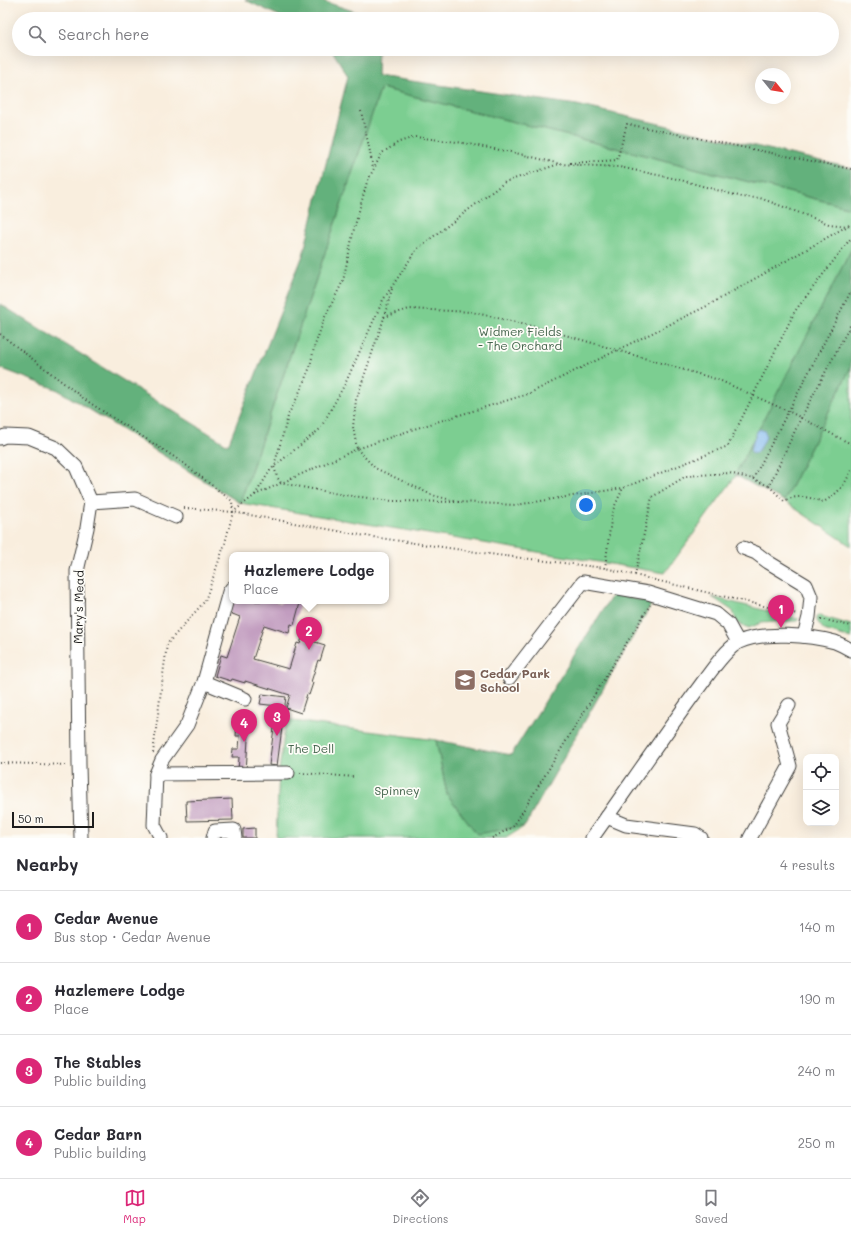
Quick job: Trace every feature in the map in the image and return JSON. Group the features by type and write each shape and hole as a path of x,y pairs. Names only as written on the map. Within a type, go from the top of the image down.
{"street":[{"path":"0,438 5,436 29,437 56,448 76,467 91,502 135,499 176,517"},
{"name":"Mary's Mead","path":"81,838 77,571 87,528 91,502"},
{"path":"743,548 756,554 806,585 811,597 809,617 804,636"},
{"path":"509,678 583,582 648,594 716,614 728,624 738,642"},
{"path":"161,838 154,825 156,774 162,760 187,725 204,682 229,592"},
{"path":"592,838 717,663 738,642 782,634 804,636 836,642 851,650"},
{"path":"204,682 245,700"},
{"path":"750,838 790,766 778,723 789,705"},
{"path":"156,774 288,773"},
{"path":"607,817 626,825 695,834 701,838"},
{"path":"212,838 215,831 234,830 235,838"}],"path":[{"path":"362,111 373,170"},
{"path":"255,495 271,469 320,429 345,384 383,300 417,249 504,182 560,164 617,160 627,124 851,169"},
{"path":"848,226 829,224 760,198 742,197 670,178 619,167 560,164 509,152 415,136 398,142 382,153 367,182 354,229 343,281 325,317 314,348 310,367 298,398 289,413 274,466 277,477 281,483 344,495 393,501 516,504 623,488 728,446 795,311 851,238"},
{"path":"233,512 255,495 357,449 414,429 528,394 707,306 851,224"},
{"path":"392,287 384,317 356,400 353,427 357,449 375,468 432,495 459,502"},
{"path":"753,479 851,291"},
{"path":"384,317 409,309 472,312 548,330 719,380 789,412 851,444"},
{"path":"769,486 801,418 851,324"},
{"path":"0,334 87,401 182,462 232,501 233,512 205,601 167,644 152,759 156,774"},
{"path":"635,575 652,497 686,476 729,473 753,479 769,486 784,501 792,497 804,496 823,502 833,497 843,486 851,470"},
{"path":"605,568 612,512 623,488"},
{"path":"176,517 183,508 233,512 366,536 497,555 605,568 851,626"},
{"path":"492,838 513,827 652,603"},
{"path":"0,763 79,765"},
{"path":"288,773 355,777"}],"green space":[{"path":"245,0 320,0 356,12 271,12"},
{"path":"335,56 378,56 377,76 577,105 851,168 851,208 381,88 240,503 58,390 0,368 0,304 228,445 303,255 348,76"},
{"name":"Widmer Fields - The Orchard","path":"381,88 851,208 851,250 735,477 665,573 240,503"},
{"path":"851,250 851,367 784,501 735,475"},
{"path":"851,367 851,546 784,501"},
{"path":"613,594 652,603 525,826 477,834 447,794 436,740 511,755"},
{"path":"712,597 799,619 797,621 763,622 749,628 737,623 733,611"},
{"path":"817,615 851,625 851,638 824,630 817,621"},
{"name":"Spinney","path":"286,720 436,740 447,794 477,833 525,826 506,838 276,838 279,771"}],"water":[{"path":"760,429 765,431 766,437 759,449 753,454 750,450 757,431"}],"building":[{"path":"232,604 300,604 294,625 291,624 289,633 264,625 253,659 289,669 297,643 300,644 302,638 325,645 320,661 318,660 311,682 313,683 309,695 307,694 301,713 286,708 290,695 245,681 245,683 232,679 231,681 215,676 221,655 227,657 240,617 230,613"},
{"path":"262,694 286,697 277,766 269,765 277,706 260,704"},
{"path":"237,722 249,723 246,772 238,772 239,757 232,757 233,749 239,749 240,736 236,736"},
{"path":"232,799 233,820 187,821 186,801"},
{"path":"255,828 255,838 243,838 243,829"}],"place":[{"name":"Cedar Avenue","path":"781,628"},
{"name":"Hazlemere Lodge","path":"309,650"},
{"name":"Cedar Park School","path":"465,680"},
{"name":"The Stables","path":"277,736"},
{"name":"Cedar Barn","path":"244,742"}],"park label":[{"name":"The Dell","path":"311,748"}]}
